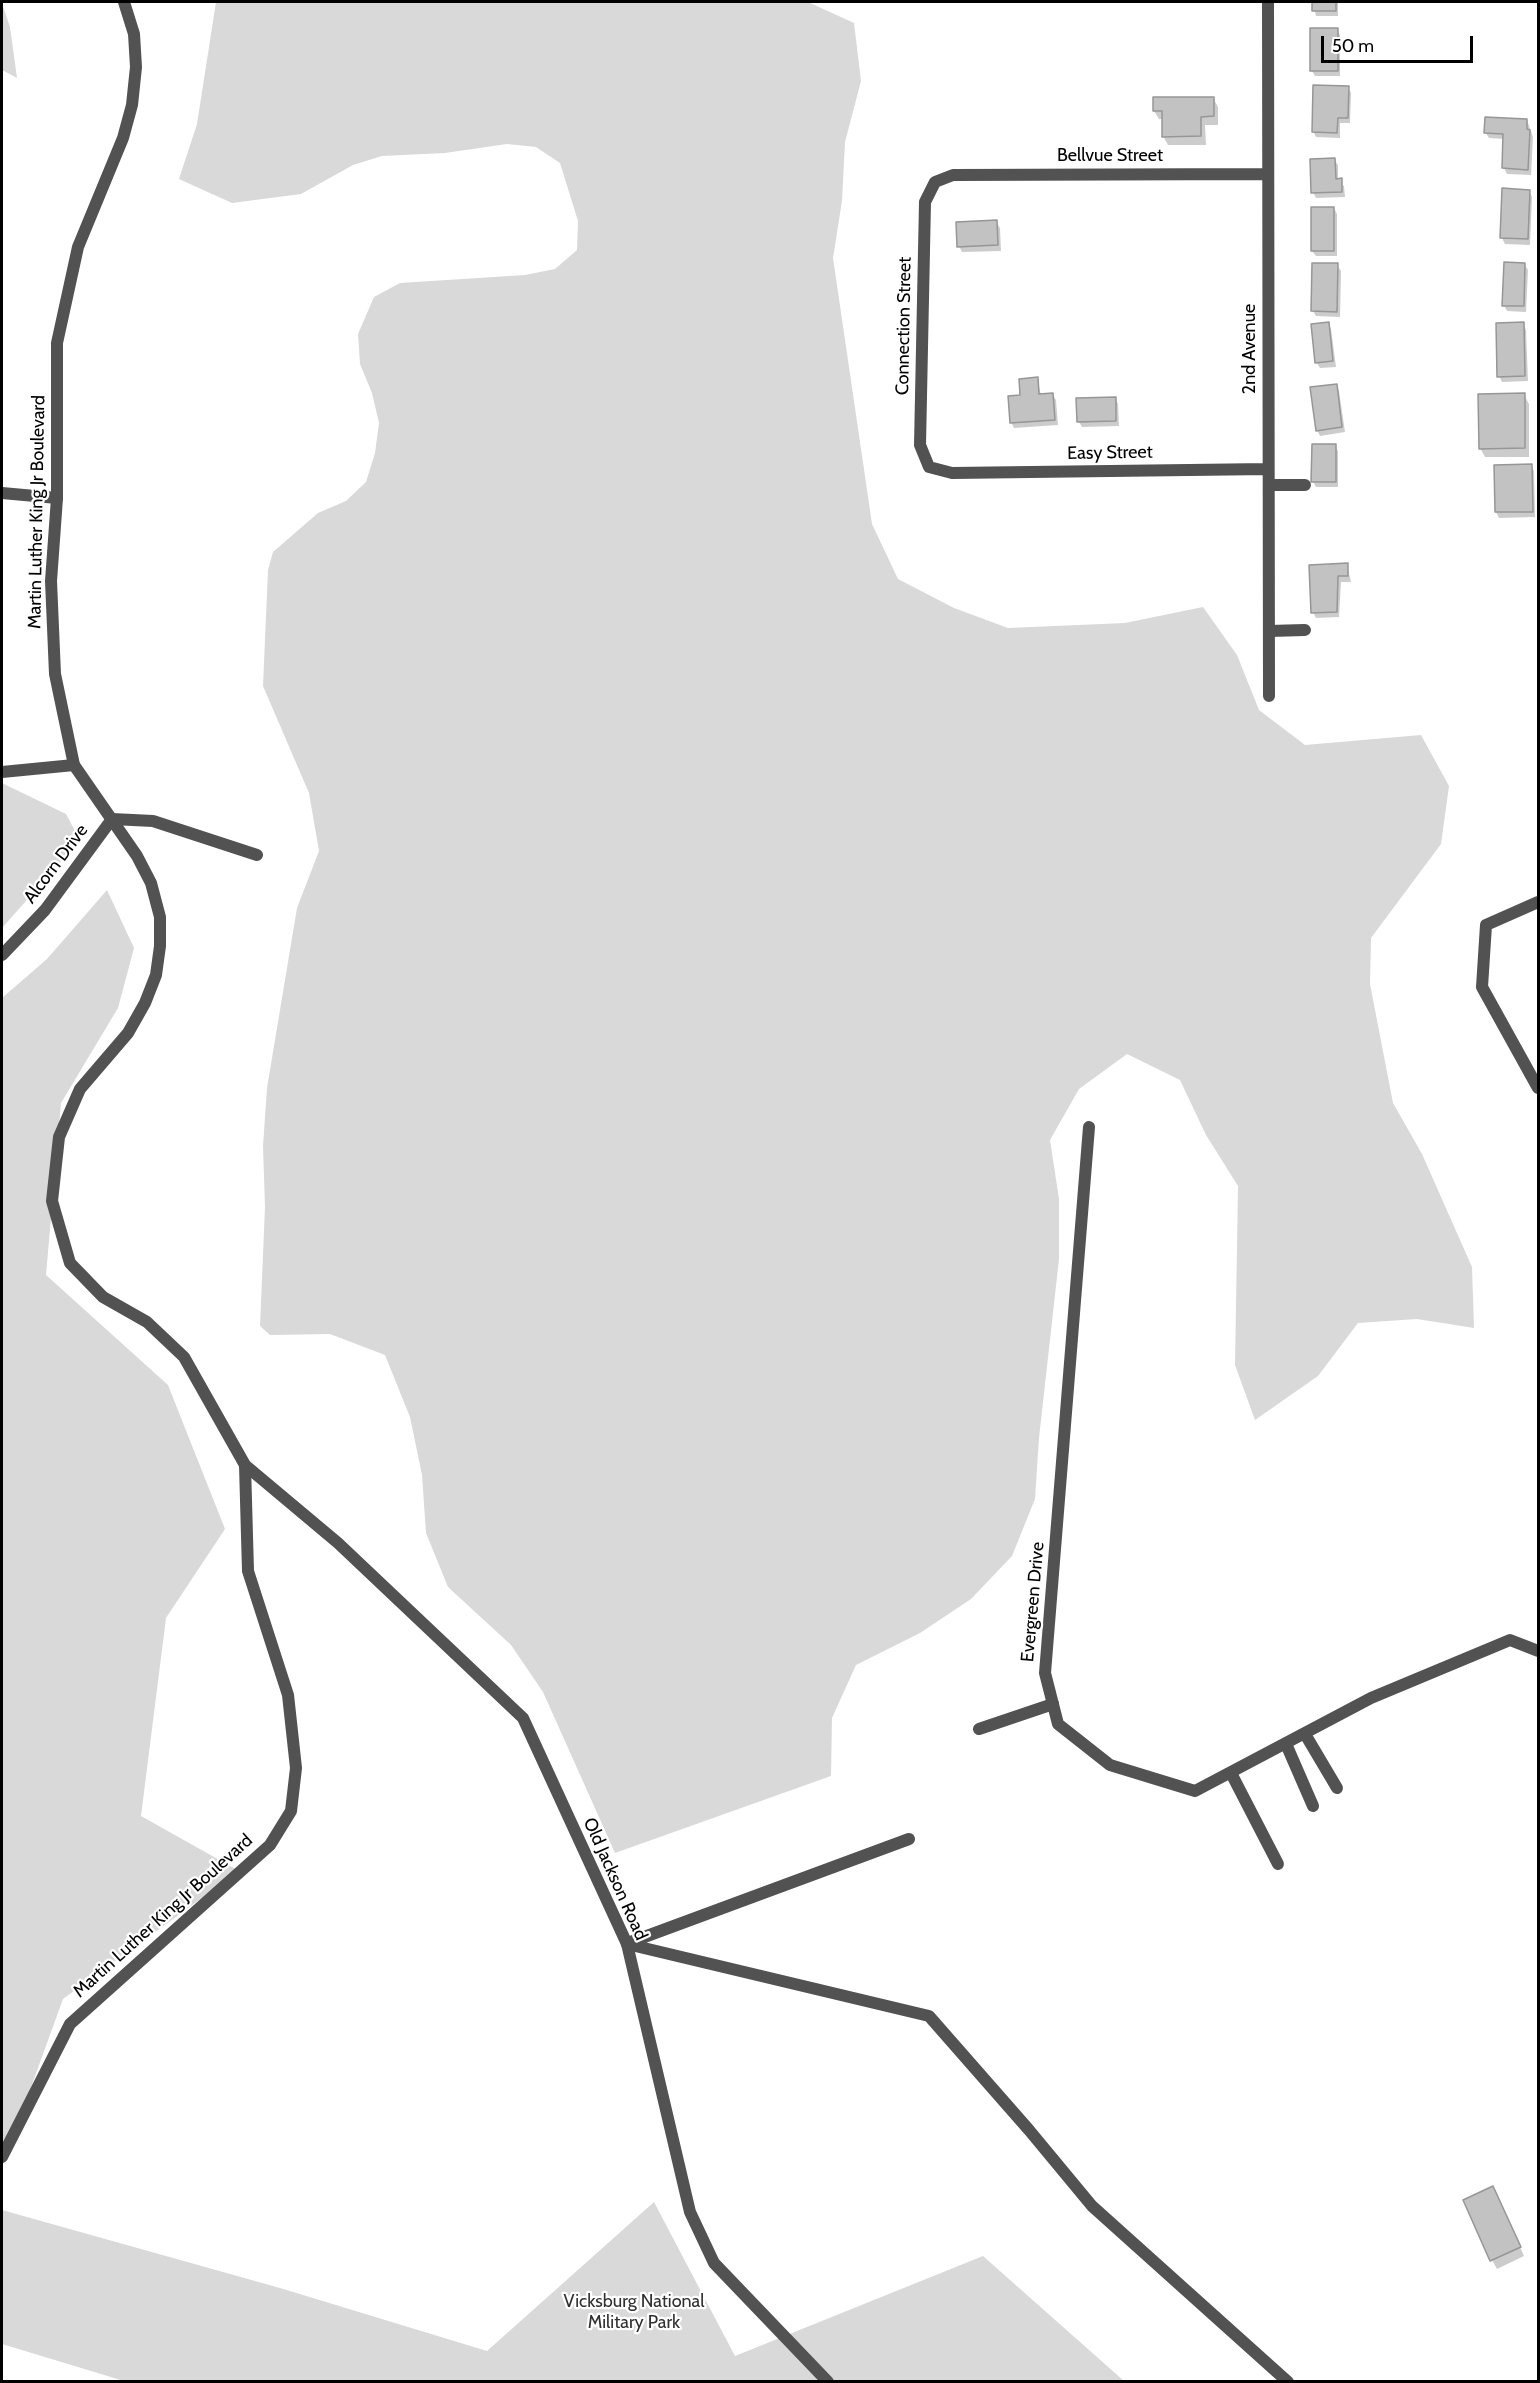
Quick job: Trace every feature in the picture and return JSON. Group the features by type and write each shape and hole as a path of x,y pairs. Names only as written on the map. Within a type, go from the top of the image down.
{"street":[{"name":"Martin Luther King Jr Boulevard","path":"2,2157 70,2024 270,1845 291,1811 296,1768 288,1695 248,1571 245,1465 184,1357 147,1322 103,1297 70,1263 52,1201 59,1137 80,1089 128,1033 156,975 160,917 151,883 137,856 74,765 55,674 51,581 57,498 57,343 78,247 123,138 132,105 134,34 124,2"},
{"name":"2nd Avenue","path":"1268,2 1269,696"},
{"name":"Bellvue Street","path":"953,175 1267,174"},
{"name":"Connection Street","path":"952,473 929,467 920,445 925,202 935,182 953,175"},
{"name":"Easy Street","path":"952,473 1268,469"},
{"path":"1269,485 1305,485"},
{"path":"2,493 57,498"},
{"path":"1269,631 1305,630"},
{"path":"2,772 74,765"},
{"path":"112,819 153,821 257,855"},
{"name":"Alcorn Drive","path":"2,956 45,910 112,819"},
{"path":"1539,902 1486,925 1482,987 1539,1088"},
{"name":"Evergreen Drive","path":"1089,1127 1045,1673 1058,1724 1110,1765 1195,1791 1371,1698 1510,1640 1539,1652"},
{"name":"Old Jackson Road","path":"245,1465 338,1543 523,1719 627,1944 690,2212 714,2263 828,2382"},
{"path":"979,1729 1053,1704"},
{"path":"1305,1734 1337,1788"},
{"path":"1286,1744 1313,1806"},
{"path":"1231,1773 1278,1864"},
{"path":"627,1944 909,1839"},
{"path":"627,1944 929,2016 1092,2206 1288,2382"}],"green space":[{"path":"216,2 808,2 854,23 861,81 845,142 842,201 833,258 872,524 898,579 954,608 1008,628 1125,623 1203,607 1237,655 1259,710 1305,745 1421,735 1449,786 1441,844 1371,938 1370,984 1393,1103 1422,1154 1472,1267 1474,1328 1417,1319 1358,1323 1318,1376 1255,1420 1235,1365 1238,1186 1206,1135 1180,1080 1127,1054 1079,1089 1050,1140 1059,1199 1059,1259 1039,1438 1035,1499 1012,1556 971,1599 920,1633 856,1665 832,1718 831,1776 615,1853 543,1692 511,1645 448,1587 426,1533 422,1475 410,1417 385,1355 330,1334 270,1335 260,1326 265,1207 263,1146 267,1088 297,908 319,851 309,793 263,686 268,570 273,552 318,513 346,501 366,482 375,453 379,423 372,393 360,364 358,334 374,297 400,283 525,275 555,269 577,250 578,221 560,163 536,147 507,144 445,153 382,156 353,165 301,194 232,203 179,179 197,124"},
{"path":"2,3 10,27 17,78 2,70"},
{"path":"2,783 66,814 80,840 2,928"},
{"path":"107,890 134,948 118,1008 61,1103 46,1275 168,1385 225,1529 166,1618 141,1816 239,1871 63,1999 2,2167 2,998 47,959"},
{"name":"Vicksburg National Military Park","path":"654,2202 735,2356 983,2256 1124,2381 124,2381 2,2344 2,2210 280,2288 487,2351"}],"building":[{"path":"1312,2 1336,2 1336,11 1312,11"},
{"path":"1310,28 1338,28 1338,71 1310,71"},
{"path":"1313,85 1349,86 1348,118 1338,118 1337,133 1312,132"},
{"path":"1153,97 1214,97 1214,116 1201,117 1201,136 1162,137 1162,111 1153,111"},
{"path":"1485,117 1527,119 1527,129 1530,130 1528,170 1502,168 1503,134 1484,133"},
{"path":"1335,158 1336,179 1342,178 1342,192 1311,193 1310,159"},
{"path":"1502,188 1530,190 1528,239 1500,238"},
{"path":"1311,207 1334,207 1334,251 1311,251"},
{"path":"997,220 998,245 957,247 956,222"},
{"path":"1504,262 1525,263 1524,306 1502,306"},
{"path":"1312,263 1338,263 1337,312 1311,311"},
{"path":"1329,322 1333,361 1315,363 1311,324"},
{"path":"1524,322 1525,376 1497,377 1496,323"},
{"path":"1038,377 1039,394 1053,393 1055,420 1010,423 1008,396 1020,395 1019,379"},
{"path":"1337,384 1342,427 1316,431 1310,387"},
{"path":"1525,393 1525,448 1479,449 1478,394"},
{"path":"1116,397 1116,421 1077,422 1076,398"},
{"path":"1312,444 1336,444 1336,482 1311,482"},
{"path":"1532,464 1533,512 1495,512 1494,465"},
{"path":"1348,563 1348,576 1338,576 1337,612 1311,613 1309,565"},
{"path":"1493,2186 1521,2247 1490,2261 1463,2200"}]}
